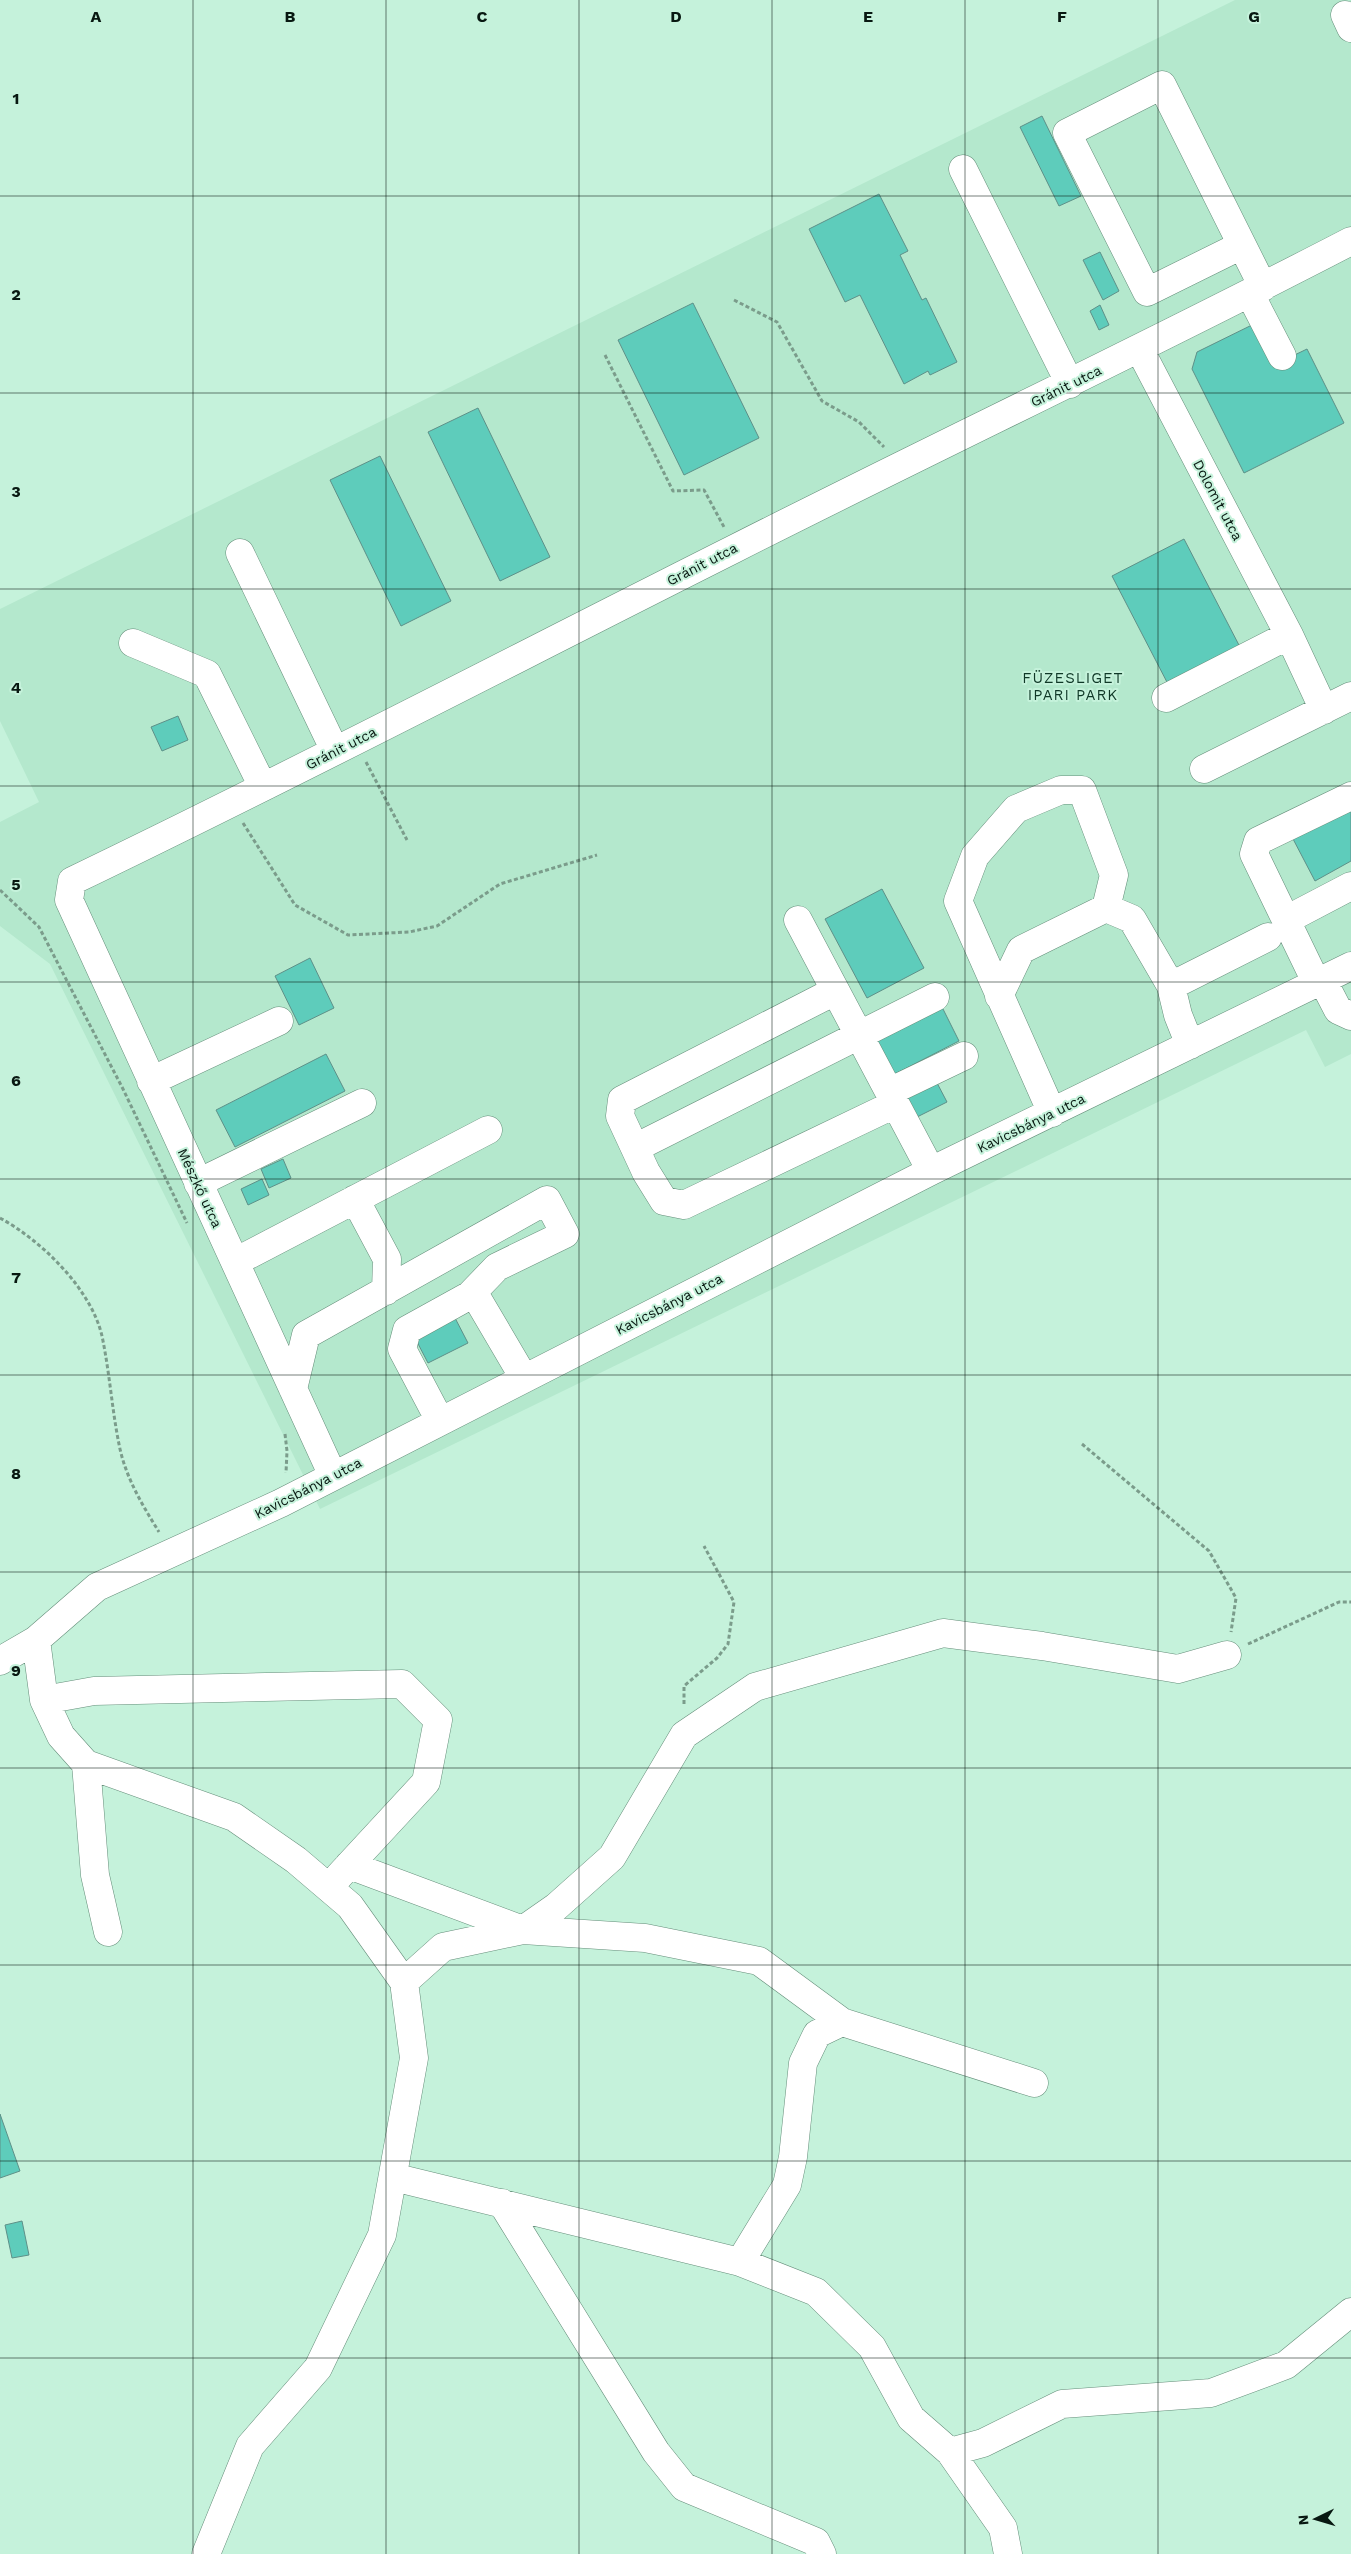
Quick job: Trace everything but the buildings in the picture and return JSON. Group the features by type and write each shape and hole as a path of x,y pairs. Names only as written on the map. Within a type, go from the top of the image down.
{"street":[{"path":"1242,245 1147,292 1067,133 1162,85 1242,245 1256,290 1282,356"},
{"path":"963,169 1070,384"},
{"name":"Gránit utca","path":"69,900 72,881 231,804 736,547 1140,350 1351,241"},
{"name":"Dolomit utca","path":"1140,350 1292,643 1324,710"},
{"path":"240,553 345,746"},
{"path":"133,643 207,674 263,787"},
{"path":"1166,698 1292,643"},
{"path":"1204,769 1351,696"},
{"path":"1052,1113 958,901 975,856 1016,810 1061,790 1082,790 1114,875 1106,908"},
{"path":"1351,796 1258,841 1254,854 1277,928 1320,982 1338,1010 1351,1016"},
{"path":"1171,986 1351,886"},
{"name":"Mészkő utca","path":"69,900 333,1476"},
{"path":"999,996 1021,950 1106,908 1132,919 1171,986 1178,1016 1190,1045"},
{"path":"798,920 931,1171"},
{"name":"Kavicsbánya utca","path":"0,1661 36,1640 97,1587 280,1503 931,1171 1351,966"},
{"path":"835,991 622,1100 620,1116 664,1201 684,1205 892,1098 964,1056"},
{"path":"635,1148 935,997"},
{"path":"151,1081 278,1021"},
{"path":"198,1183 362,1103"},
{"path":"235,1262 488,1130"},
{"path":"355,1199 387,1259 386,1291"},
{"path":"293,1389 306,1335 547,1200 566,1234 497,1267 470,1295 407,1330 402,1349 440,1421"},
{"path":"470,1295 474,1293 524,1378"},
{"path":"523,1930 556,1907 612,1857 684,1735 755,1687 943,1632 1042,1646 1178,1669 1228,1655"},
{"path":"36,1640 44,1700 61,1736 86,1764 234,1817 296,1860 350,1906 404,1982 414,2058 382,2235 318,2368 250,2446 206,2554"},
{"path":"44,1700 94,1690 402,1684 438,1720 426,1782 328,1887"},
{"path":"86,1764 96,1875 108,1932"},
{"path":"349,1865 523,1930"},
{"path":"404,1982 443,1947 523,1930 645,1938 759,1961 842,2022 1034,2084"},
{"path":"740,2262 786,2185 793,2157 803,2063 817,2034 842,2022"},
{"path":"393,2177 740,2262 816,2292 872,2347 911,2418 950,2452 1003,2528 1008,2554"},
{"path":"502,2204 656,2452 684,2487 816,2542 822,2554"},
{"path":"950,2452 983,2443 1062,2404 1211,2393 1286,2365 1351,2312"}],"path":[{"path":"734,300 777,322 822,401 859,422 902,465"},
{"path":"605,355 673,491 704,490 736,547"},
{"path":"345,746 407,840"},
{"path":"231,804 295,905 348,935 409,932 437,926 500,884 597,855"},
{"path":"0,890 39,927 123,1089 188,1224"},
{"path":"0,1218 46,1249 86,1300 102,1335 120,1451 136,1494 161,1534 189,1545"},
{"path":"280,1503 286,1482 287,1451 284,1432"},
{"path":"1082,1444 1209,1551 1236,1598 1228,1655"},
{"path":"684,1735 684,1686 718,1658 728,1644 734,1602 704,1546"},
{"path":"1228,1655 1339,1602 1351,1602"}],"shaded area":[{"path":"1235,0 1351,0 1351,1054 1325,1067 1306,1030 320,1509 50,964 0,926 0,822 39,802 0,721 0,609"}],"district":[{"name":"FÜZESLIGET IPARI PARK","path":"1073,686"}]}
